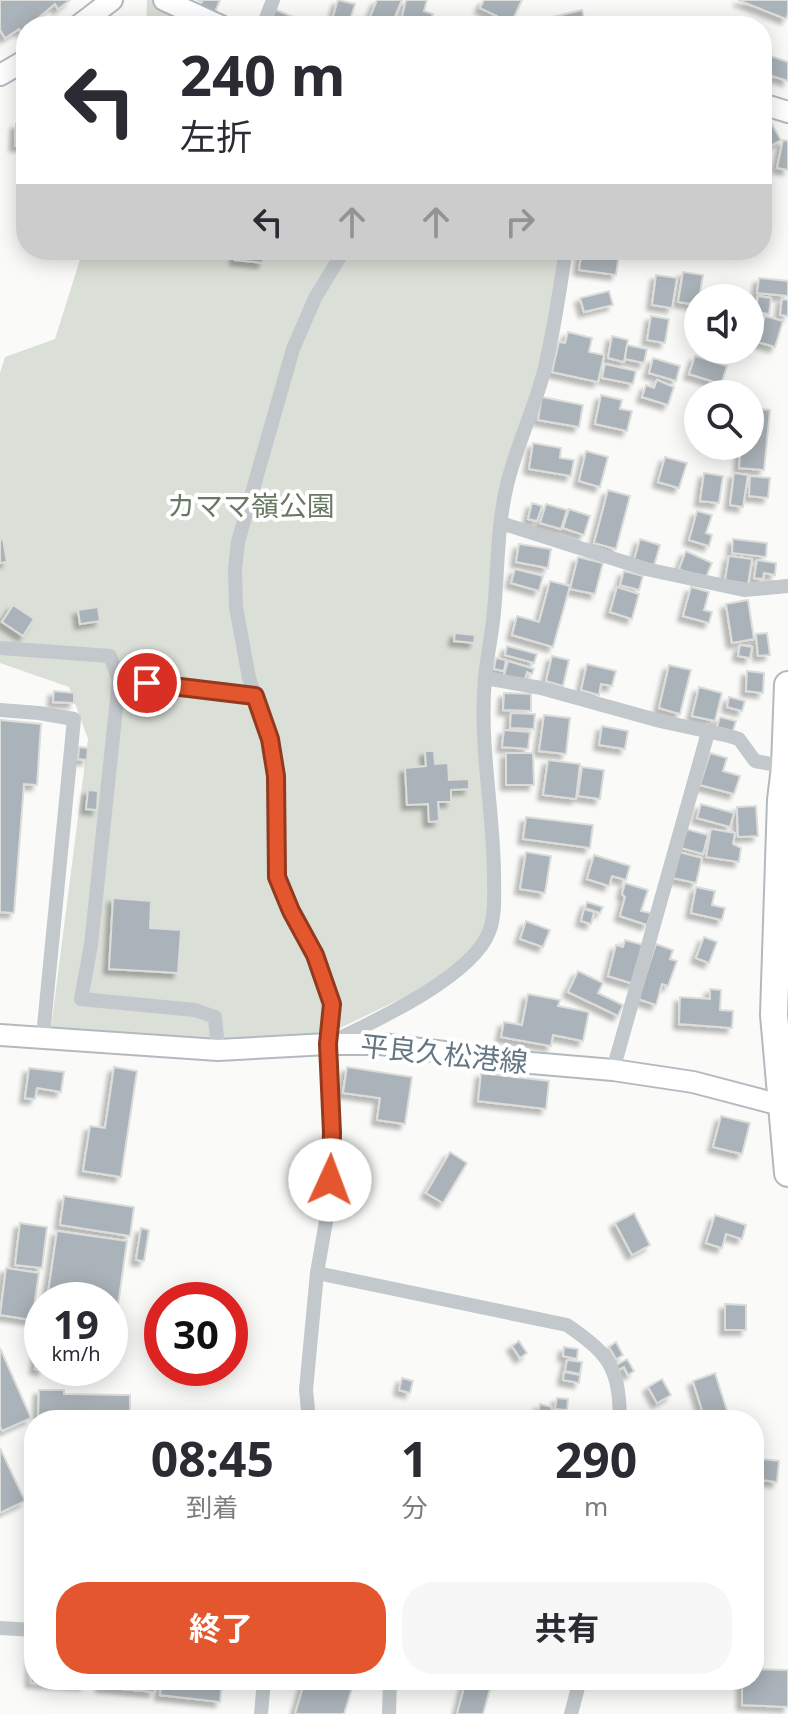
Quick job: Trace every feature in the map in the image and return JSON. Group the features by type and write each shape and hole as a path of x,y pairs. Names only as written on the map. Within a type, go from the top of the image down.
{"highway":[{"path":"788,685 787,767 781,800 774,1015 788,1173"}],"main road":[{"path":"91,16 112,0"},
{"path":"164,0 199,16"},
{"name":"平良久松港線","path":"0,1035 218,1050 381,1044 693,1082 784,1106"}],"street":[{"path":"308,1410 306,1390 317,1273 329,1204 332,1133 328,1044 332,1004 315,955 277,877 276,776 270,739 249,678 236,607 235,569 238,542 293,349 315,298 338,260"},
{"path":"328,1044 406,1006 456,971 489,932 494,899 493,849 483,723 501,523 513,463 542,379 555,326 565,260"},
{"path":"501,523 646,569 744,590 788,586"},
{"path":"0,648 110,656 119,680 91,945 81,999 195,1010 215,1017 218,1050"},
{"path":"485,678 541,688 660,721 709,729 739,739 755,761 787,767"},
{"path":"119,680 255,696"},
{"path":"0,710 74,719 43,1036"},
{"path":"613,1070 709,729"},
{"path":"317,1273 567,1325 588,1339 616,1374 619,1410"},
{"path":"0,1628 24,1629"},
{"path":"261,1714 263,1690"},
{"path":"389,1714 390,1690"},
{"path":"571,1714 577,1690"}],"green space":[{"path":"147,0 167,0 201,16 146,16"},
{"name":"カママ嶺公園","path":"80,260 563,260 537,393 501,523 485,678 489,932 452,974 338,1029 336,1044 218,1050 51,1028 88,739 69,687 0,663 0,373 5,357 55,339"}],"building":[{"path":"0,0 70,0 58,9 55,4 40,16 16,16 16,31 5,38 0,30"},
{"path":"197,0 220,0 215,12 200,5 202,2"},
{"path":"338,0 355,4 351,16 333,16"},
{"path":"377,0 402,0 395,16 370,16"},
{"path":"406,0 427,0 424,11 433,14 432,16 402,16"},
{"path":"484,0 522,0 514,16 497,16 480,8"},
{"path":"738,0 788,0 788,14 786,19"},
{"path":"274,9 291,16 271,16"},
{"path":"582,10 584,16 557,16"},
{"path":"772,56 788,62 788,81 772,76"},
{"path":"772,125 781,140 772,145"},
{"path":"783,140 788,141 788,170 777,168"},
{"path":"235,260 263,260 263,263"},
{"path":"580,260 618,260 616,275 579,270"},
{"path":"683,272 703,275 702,284 684,284 684,303 678,302"},
{"path":"656,275 677,278 672,308 652,305"},
{"path":"759,278 788,281 788,296 764,294 764,284 758,284"},
{"path":"609,291 613,305 584,312 580,298"},
{"path":"764,297 771,298 769,314 764,313"},
{"path":"782,299 788,300 788,316 780,315"},
{"path":"651,316 669,319 665,343 647,340"},
{"path":"765,316 783,321 775,347 764,344"},
{"path":"568,332 592,338 589,352 604,355 598,382 552,372 559,342 565,343"},
{"path":"612,336 628,340 624,362 608,358"},
{"path":"627,345 647,349 644,363 625,359"},
{"path":"653,358 680,366 676,381 649,373"},
{"path":"605,364 636,371 633,384 602,378"},
{"path":"692,364 727,366 722,380 708,380 689,374"},
{"path":"657,380 674,387 668,405 642,397 646,385 654,388"},
{"path":"601,395 622,400 620,409 632,411 627,431 595,424"},
{"path":"542,397 583,405 579,427 538,420"},
{"path":"764,409 770,410 764,470 739,468 740,460 764,460"},
{"path":"533,443 561,448 560,458 574,460 571,476 529,469"},
{"path":"586,451 608,457 600,487 579,481"},
{"path":"665,457 687,463 679,488 658,482"},
{"path":"704,473 723,476 719,503 700,501"},
{"path":"734,473 748,475 743,507 730,505"},
{"path":"750,476 770,478 768,498 749,496"},
{"path":"608,490 630,496 616,549 594,543"},
{"path":"532,503 542,506 537,521 528,519"},
{"path":"546,504 567,510 561,529 540,523"},
{"path":"569,509 590,516 584,535 563,528"},
{"path":"697,511 712,515 706,533 712,535 709,546 689,540"},
{"path":"3,539 7,562 0,563 0,540"},
{"path":"640,539 660,545 654,566 634,560"},
{"path":"733,539 767,543 766,557 732,553"},
{"path":"519,544 551,549 548,568 516,562"},
{"path":"686,551 712,563 705,580 679,569"},
{"path":"729,556 752,559 748,584 725,580"},
{"path":"578,557 603,563 595,594 570,589"},
{"path":"757,560 776,563 775,575 764,573 763,579 754,578"},
{"path":"515,569 543,576 539,591 511,583"},
{"path":"624,571 643,576 639,590 620,585"},
{"path":"550,581 570,586 553,647 512,635 517,616 539,622"},
{"path":"617,587 639,594 632,619 610,612"},
{"path":"691,587 709,592 704,610 712,612 709,623 683,616"},
{"path":"748,600 754,639 732,643 726,604"},
{"path":"13,605 34,619 23,636 2,622"},
{"path":"98,607 100,621 80,624 78,610"},
{"path":"455,633 475,635 474,643 454,641"},
{"path":"767,633 770,655 758,656 756,634"},
{"path":"740,645 752,647 750,658 738,656"},
{"path":"507,646 537,654 534,663 505,655"},
{"path":"552,656 569,660 563,686 546,681"},
{"path":"496,658 506,660 504,671 494,669"},
{"path":"508,661 534,669 532,674 527,672 524,682 504,675"},
{"path":"587,664 616,671 612,686 601,684 599,695 581,690"},
{"path":"669,665 691,670 680,714 659,708"},
{"path":"747,671 764,673 763,693 746,691"},
{"path":"699,687 722,693 715,721 692,716"},
{"path":"54,691 74,693 74,703 53,702"},
{"path":"504,693 531,694 531,711 503,710"},
{"path":"729,697 745,701 742,711 727,707"},
{"path":"511,713 535,714 534,729 510,728"},
{"path":"544,715 570,718 566,754 539,751"},
{"path":"720,717 736,721 733,731 717,727"},
{"path":"0,720 41,724 37,785 24,784 14,913 0,912"},
{"path":"602,726 628,731 625,749 599,745"},
{"path":"504,730 530,732 528,749 502,747"},
{"path":"79,747 88,748 87,760 78,759"},
{"path":"425,751 434,751 435,764 448,763 449,780 469,779 469,789 451,790 451,802 438,802 439,821 429,822 428,804 407,805 405,768 426,766"},
{"path":"506,753 533,753 534,785 506,785"},
{"path":"710,753 727,758 723,771 740,776 734,794 700,785"},
{"path":"548,760 580,764 576,799 543,795"},
{"path":"582,767 604,770 600,799 578,796"},
{"path":"88,790 98,791 97,810 86,809"},
{"path":"701,804 734,813 730,827 697,818"},
{"path":"756,806 758,836 738,837 737,807"},
{"path":"526,817 593,825 590,848 523,839"},
{"path":"686,829 708,835 703,854 681,848"},
{"path":"711,829 735,833 733,844 741,848 739,862 706,857"},
{"path":"526,852 551,856 545,893 520,889"},
{"path":"679,852 702,858 696,883 673,878"},
{"path":"594,855 630,866 626,880 612,876 609,886 587,879"},
{"path":"625,883 648,890 641,911 651,913 647,925 620,916"},
{"path":"696,887 715,891 712,905 725,908 722,920 691,913"},
{"path":"113,898 151,901 150,928 181,930 178,973 109,969"},
{"path":"587,902 603,907 600,913 585,908"},
{"path":"584,909 594,912 591,924 581,921"},
{"path":"526,921 550,930 543,947 520,939"},
{"path":"704,937 717,942 709,963 696,958"},
{"path":"625,940 644,945 634,984 608,976 616,945 623,947"},
{"path":"656,944 673,950 670,959 677,961 668,986 662,984 656,1005 638,999"},
{"path":"578,971 603,983 598,993 623,1005 618,1016 568,992"},
{"path":"710,989 721,990 720,1010 733,1011 732,1028 679,1024 680,997 710,999"},
{"path":"528,994 560,1000 558,1006 589,1012 583,1041 553,1035 551,1046 501,1037 504,1022 522,1025"},
{"path":"114,1067 137,1071 121,1177 83,1171 90,1126 105,1128"},
{"path":"347,1067 412,1077 405,1124 377,1120 380,1098 343,1093"},
{"path":"29,1068 64,1072 61,1092 37,1088 35,1099 25,1098"},
{"path":"481,1073 549,1081 546,1109 478,1101"},
{"path":"721,1116 750,1123 742,1154 713,1147"},
{"path":"450,1152 467,1163 443,1203 426,1193"},
{"path":"64,1196 134,1207 130,1236 60,1225"},
{"path":"634,1213 650,1245 632,1255 615,1223"},
{"path":"715,1215 746,1225 742,1239 726,1234 722,1248 706,1243"},
{"path":"20,1223 47,1227 42,1268 15,1265"},
{"path":"141,1228 149,1230 144,1261 136,1260"},
{"path":"57,1231 127,1241 121,1282 50,1282"},
{"path":"6,1268 39,1273 38,1282 24,1282 24,1319 0,1315"},
{"path":"725,1304 746,1305 746,1330 725,1330"},
{"path":"519,1341 527,1353 520,1358 512,1346"},
{"path":"616,1342 623,1355 616,1359 609,1347"},
{"path":"564,1347 578,1349 577,1359 563,1356"},
{"path":"0,1348 27,1410 24,1410 24,1421 2,1431"},
{"path":"627,1359 634,1371 628,1375 624,1367 618,1370 615,1366"},
{"path":"567,1360 582,1362 580,1374 565,1371"},
{"path":"564,1372 580,1375 579,1383 563,1380"},
{"path":"715,1373 727,1410 702,1410 693,1381"},
{"path":"402,1378 413,1381 410,1393 399,1390"},
{"path":"662,1379 671,1395 657,1403 648,1387"},
{"path":"39,1390 64,1390 64,1394 130,1395 130,1410 38,1410"},
{"path":"557,1398 568,1399 567,1410 555,1409"},
{"path":"540,1404 552,1407 551,1410 539,1410"},
{"path":"0,1448 24,1501 0,1513"},
{"path":"764,1459 779,1461 777,1482 764,1480"},
{"path":"764,1669 788,1670 788,1707 742,1705 742,1690 764,1690"},
{"path":"161,1690 221,1690 220,1702 160,1695"},
{"path":"302,1690 352,1690 344,1714 295,1714"},
{"path":"463,1690 490,1690 483,1714 457,1714"}],"route":[{"path":"147,683 255,696 270,739 276,776 277,877 315,955 332,1004 328,1044 332,1133 330,1180"}]}
